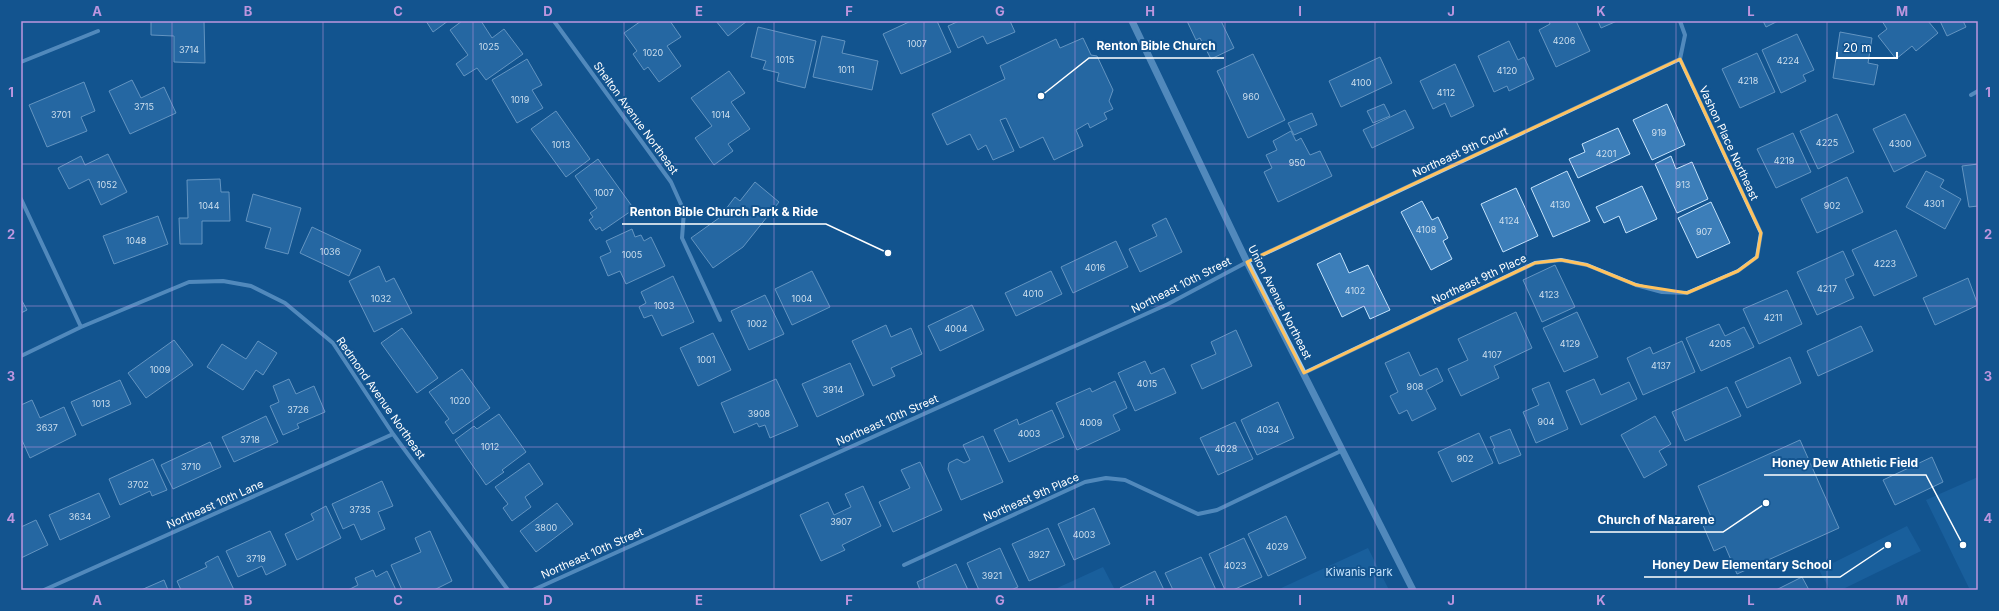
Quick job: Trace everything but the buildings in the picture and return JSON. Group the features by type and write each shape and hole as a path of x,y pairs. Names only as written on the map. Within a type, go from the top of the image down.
{"street":[{"name":"Shelton Avenue Northeast","path":"554,21 671,182 684,211 682,238 720,320"},
{"name":"Union Avenue Northeast","path":"1132,21 1247,262 1413,590"},
{"path":"1680,21 1685,35 1680,59"},
{"path":"21,62 98,31"},
{"name":"Northeast 9th Court","path":"1247,262 1680,59"},
{"name":"Vashon Place Northeast","path":"1680,59 1761,233"},
{"path":"1971,95 1978,91"},
{"path":"21,198 81,327"},
{"name":"Northeast 9th Place","path":"1304,374 1503,277 1535,263 1561,260 1587,265 1636,285 1662,292 1687,293 1738,271 1757,258 1761,233"},
{"name":"Northeast 10th Street","path":"532,590 1168,304 1247,262"},
{"name":"Redmond Avenue Northeast","path":"21,356 81,327 189,282 223,281 251,286 285,303 333,343 394,434 508,590"},
{"name":"Northeast 10th Lane","path":"44,590 394,434"},
{"name":"Northeast 9th Place","path":"904,565 1085,482 1106,478 1125,480 1198,514 1217,510 1343,450"}],"highlighted area":[{"path":"1680,59 1761,233 1757,257 1738,271 1687,293 1636,285 1587,265 1561,260 1535,263 1304,373 1247,262"}],"green space":[{"path":"1978,477 1978,590 1970,590 1926,500"},
{"path":"1907,526 1921,551 1841,590 1830,590 1819,570"},
{"name":"Kiwanis Park","path":"1368,548 1389,590 1277,590"},
{"path":"1103,567 1115,590 1053,590"}],"place":[{"name":"Renton Bible Church","path":"1041,96"},
{"name":"Renton Bible Church Park & Ride","path":"888,253"},
{"name":"Church of Nazarene","path":"1766,503"},
{"name":"Honey Dew Elementary School","path":"1888,545"},
{"name":"Honey Dew Athletic Field","path":"1963,545"}]}
